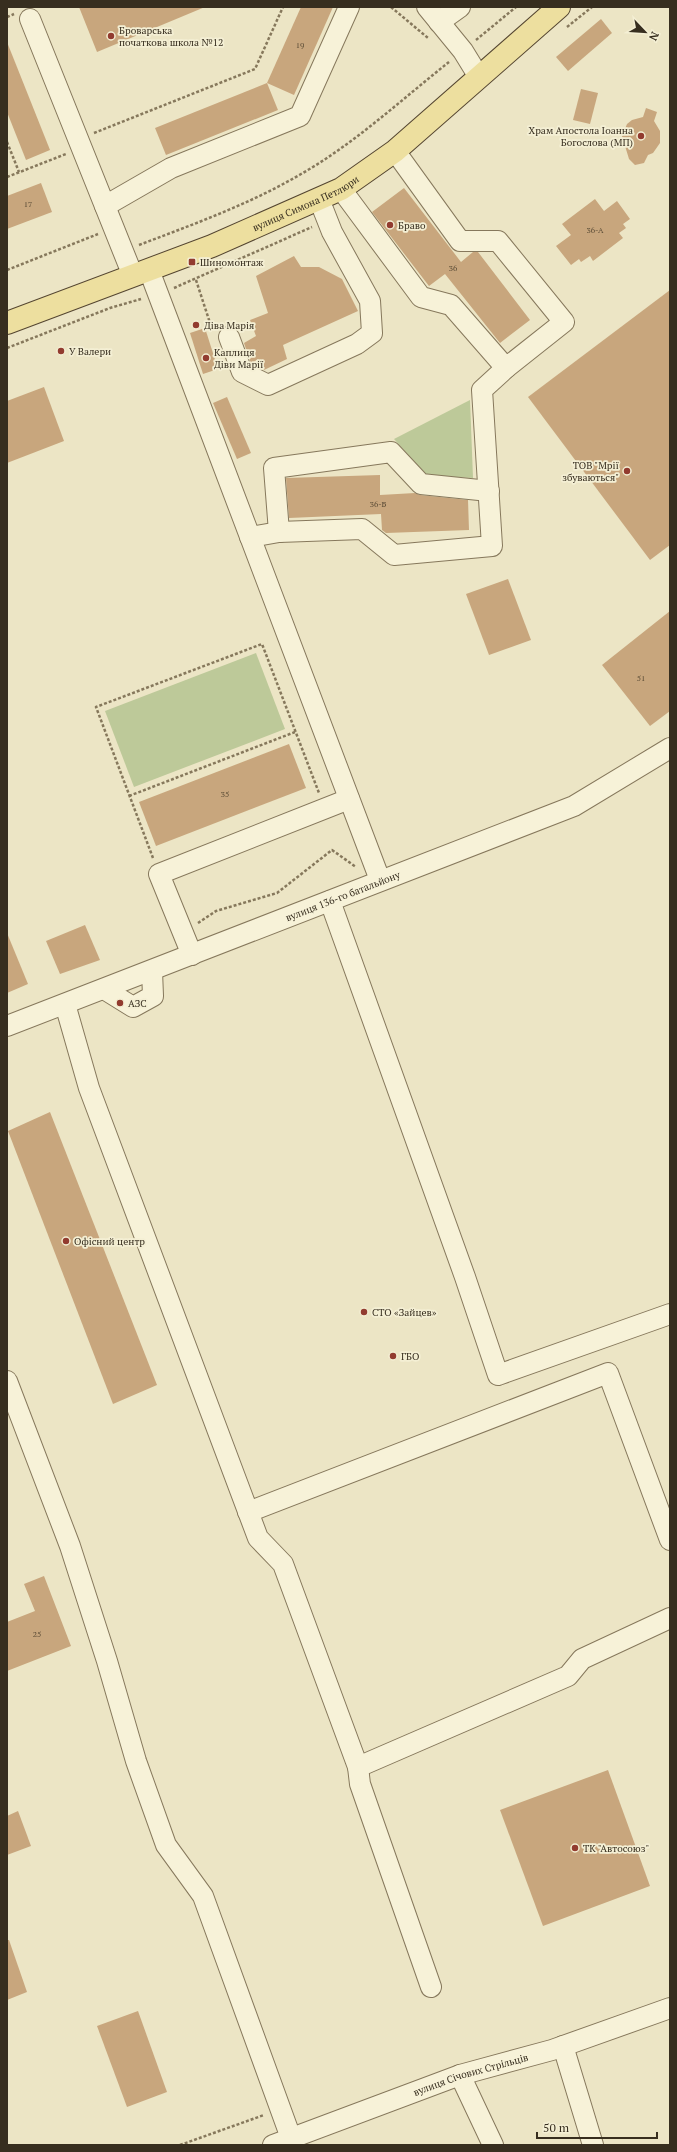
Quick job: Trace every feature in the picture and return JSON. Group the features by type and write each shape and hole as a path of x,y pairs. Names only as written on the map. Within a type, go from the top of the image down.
{"main road":[{"name":"вулиця Симона Петлюри","path":"7,323 212,246 341,189 395,151 559,7"}],"street":[{"path":"105,206 171,168 300,116 349,7"},
{"path":"460,7 432,23 463,51 479,78"},
{"path":"30,19 123,250 141,273 250,537 380,880"},
{"path":"250,537 279,532 362,529 394,555 492,546 482,390 506,368 564,322 498,241 460,241 395,151"},
{"path":"341,189 421,297 451,305 506,368"},
{"path":"229,337 242,372 268,385 357,344 372,333 370,301 332,232 319,199"},
{"path":"279,532 274,468 391,452 421,484 489,491"},
{"name":"вулиця 136-го батальйону","path":"7,1026 574,806 670,748"},
{"path":"192,955 159,874 349,799"},
{"path":"330,901 498,1375 670,1314"},
{"path":"104,989 133,1007 153,996 152,970"},
{"path":"65,1004 92,1096 258,1538 283,1564 358,1767 360,1784 431,1987"},
{"path":"248,1512 608,1373 670,1540"},
{"path":"7,1381 70,1546 107,1661 136,1761 166,1845 202,1896 292,2138"},
{"path":"358,1767 568,1676 582,1659 670,1618"},
{"name":"вулиця Січових Стрільців","path":"273,2145 460,2075 563,2046 670,2008"},
{"path":"563,2046 593,2145"},
{"path":"460,2075 493,2145"}],"path":[{"path":"7,177 255,69 283,7"},
{"path":"391,7 432,23"},
{"path":"123,250 240,205 302,174 364,129 516,7"},
{"path":"7,142 19,172"},
{"path":"7,270 114,228"},
{"path":"196,280 211,326"},
{"path":"159,874 96,707 103,704 262,644 325,809"},
{"path":"130,796 295,732"},
{"path":"180,2145 280,2109"}],"green space":[{"path":"470,400 473,478 427,476 394,439"},
{"path":"256,653 285,729 134,787 105,711"}],"building":[{"name":"Броварська початкова школа №12","path":"79,7 205,7 97,52"},
{"path":"301,7 333,7 294,95 267,83"},
{"path":"601,19 612,33 568,71 556,57"},
{"path":"7,42 50,150 26,160 7,112"},
{"path":"267,83 278,110 166,155 155,128"},
{"path":"581,89 598,93 590,124 573,120"},
{"name":"Храм Апостола Іоанна Богослова (МП)","path":"646,108 657,112 654,121 660,131 660,143 653,153 648,155 644,163 635,165 629,159 622,136 627,124 632,120 643,117"},
{"path":"41,183 52,212 7,229 7,196"},
{"path":"404,188 461,262 473,252 478,252 530,320 500,343 445,274 429,286 372,212"},
{"path":"595,199 604,211 617,201 630,219 623,224 626,228 619,233 623,238 593,261 590,256 581,262 579,259 571,265 556,246 571,235 562,224"},
{"path":"294,256 301,267 319,267 342,279 358,311 283,345 287,359 264,370 258,359 251,364 244,343 256,336 250,320 268,313 256,276"},
{"name":"ТОВ \"Мрії збуваються\"","path":"670,290 670,545 650,560 528,397"},
{"name":"Каплиця Діви Марії","path":"205,328 218,369 203,374 190,333"},
{"path":"44,387 64,441 7,463 7,401"},
{"path":"227,397 251,453 237,459 213,403"},
{"path":"380,475 380,495 415,493 420,495 468,500 469,530 386,533 382,530 381,514 289,518 286,478"},
{"path":"508,579 531,640 489,655 466,594"},
{"path":"670,611 670,711 650,726 602,665"},
{"path":"289,744 306,788 156,846 139,802"},
{"path":"85,925 100,960 60,974 46,941"},
{"path":"7,933 28,984 7,993"},
{"path":"50,1112 157,1385 113,1404 8,1131"},
{"path":"44,1576 71,1646 7,1671 7,1622 35,1611 24,1584"},
{"name":"ТК \"Автосоюз\"","path":"608,1770 650,1886 543,1926 500,1810"},
{"path":"18,1811 31,1846 7,1855 7,1816"},
{"path":"7,1940 9,1940 27,1992 7,2000"},
{"path":"138,2011 167,2092 127,2107 97,2026"}],"place":[{"name":"Броварська початкова школа №12","path":"111,36"},
{"name":"Храм Апостола Іоанна Богослова (МП)","path":"641,136"},
{"name":"Браво","path":"390,225"},
{"name":"Шиномонтаж","path":"192,262"},
{"name":"Діва Марія","path":"196,325"},
{"name":"У Валери","path":"61,351"},
{"name":"Каплиця Діви Марії","path":"206,358"},
{"name":"ТОВ \"Мрії збуваються\"","path":"627,471"},
{"name":"АЗС","path":"120,1003"},
{"name":"Офісний центр","path":"66,1241"},
{"name":"СТО «Зайцев»","path":"364,1312"},
{"name":"ГБО","path":"393,1356"},
{"name":"ТК \"Автосоюз\"","path":"575,1848"}]}
